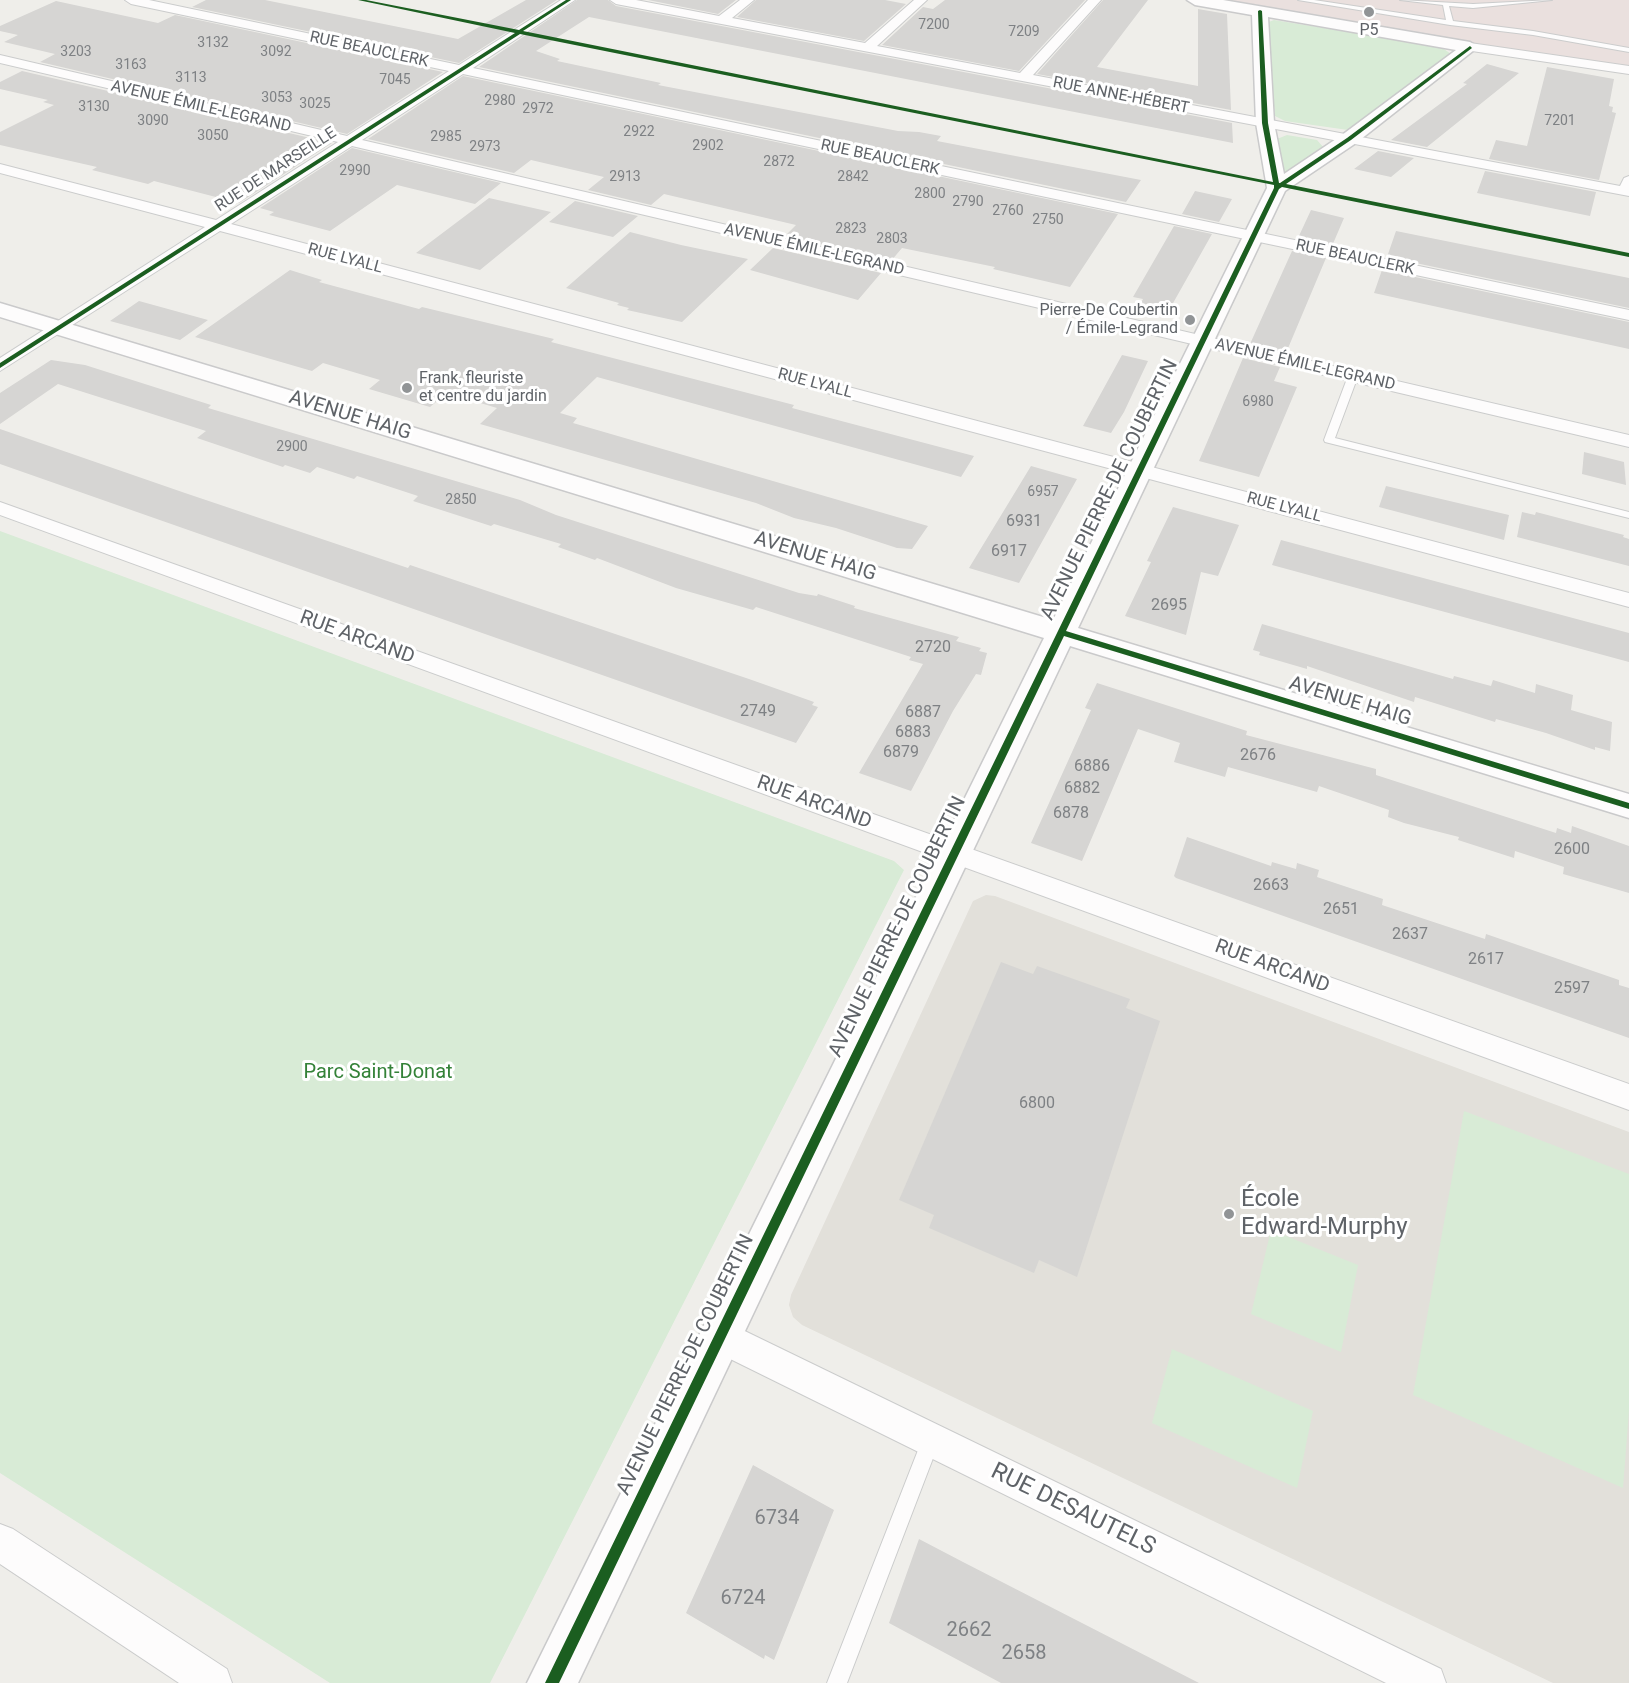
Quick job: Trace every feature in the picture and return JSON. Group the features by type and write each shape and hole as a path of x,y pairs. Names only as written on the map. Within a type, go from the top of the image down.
{"street":[{"name":"RUE BEAUCLERK","path":"131,0 1629,315"},
{"name":"RUE DE MARSEILLE","path":"0,366 569,0"},
{"name":"RUE ANNE-HÉBERT","path":"616,0 1349,140 1628,187"},
{"path":"721,20 748,0"},
{"path":"867,48 921,0"},
{"path":"1024,77 1095,0"},
{"path":"1195,0 1470,47 1629,70"},
{"path":"1260,11 1265,123 1277,188"},
{"name":"AVENUE PIERRE-DE COUBERTIN","path":"552,1683 1277,188 1349,140 1470,47"},
{"name":"AVENUE ÉMILE-LEGRAND","path":"0,59 1629,441"},
{"name":"RUE LYALL","path":"0,168 1629,600"},
{"name":"AVENUE HAIG","path":"0,310 1629,806"},
{"name":"RUE ARCAND","path":"0,508 1629,1096"},
{"name":"RUE DESAUTELS","path":"720,1336 1427,1683"},
{"path":"0,1542 213,1683"}],"lane":[{"path":"1301,0 1533,33 1629,50"},
{"path":"1403,0 1446,5 1495,6 1546,0"},
{"path":"1446,5 1450,23"},
{"path":"1353,376 1329,440 1629,515"},
{"path":"837,1683 931,1440"}],"shaded area":[{"path":"1220,0 1629,0 1629,67 1466,44"},
{"name":"École Edward-Murphy","path":"986,895 995,896 1629,1132 1629,1683 1553,1683 802,1325 793,1317 789,1305 791,1295 973,901"}],"green space":[{"path":"1274,20 1441,47 1451,54 1348,130 1285,121 1275,116 1266,23"},
{"path":"1287,135 1317,140 1324,148 1284,177 1277,139"},
{"name":"Parc Saint-Donat","path":"0,531 894,861 904,870 490,1683 330,1683 0,1473"},
{"path":"1464,1111 1629,1174 1629,1410 1623,1488 1413,1395"},
{"path":"1271,1230 1358,1265 1341,1352 1251,1314"},
{"path":"1172,1349 1313,1411 1297,1488 1152,1423"}],"building":[{"path":"206,0 265,0 458,39 526,0 557,0 459,63 192,7"},
{"path":"577,0 608,0 616,6 1232,123 1233,143 589,17 536,51 560,59 557,61 661,83 658,85 898,131 941,136 937,141 1141,180 1126,202 479,67"},
{"path":"648,0 736,0 718,14"},
{"path":"756,0 885,0 906,4 864,41 737,17"},
{"path":"945,0 1085,0 1019,71 882,45 923,7 933,9"},
{"path":"1103,0 1148,0 1097,67 1198,86 1198,9 1227,14 1231,110 1037,74"},
{"path":"56,1 158,23 175,15 443,72 347,134 40,62 55,54 4,42 18,35 0,31 0,26"},
{"path":"1487,64 1519,73 1427,147 1391,140 1467,84 1463,83"},
{"path":"1547,67 1614,79 1609,106 1613,107 1612,112 1616,113 1599,180 1489,159 1496,140 1527,146"},
{"path":"22,71 332,143 239,203 154,181 148,184 92,170 97,167 0,145 0,132 54,105 43,102 48,100 0,89 0,82"},
{"path":"463,76 1118,214 1070,287 993,269 995,267 902,248 891,261 785,236 796,225 664,194 651,205 588,190 604,177 531,160 514,173 368,139"},
{"path":"352,148 501,183 475,204 397,185 330,231 269,215 274,212 260,208"},
{"path":"1378,151 1414,158 1391,177 1354,169"},
{"path":"1485,171 1596,192 1590,216 1477,193"},
{"path":"1195,191 1232,199 1219,222 1182,214"},
{"path":"489,198 551,212 480,270 416,253"},
{"path":"575,201 638,216 613,237 549,222"},
{"path":"1311,210 1344,218 1332,246 1298,238"},
{"path":"1174,226 1212,234 1168,312 1140,305 1143,299 1133,297"},
{"path":"1396,231 1629,278 1629,308 1387,257"},
{"path":"630,232 748,259 682,322 627,310 629,308 617,305 619,303 566,288"},
{"path":"773,248 881,273 858,300 750,270"},
{"path":"1292,251 1326,258 1286,353 1250,344"},
{"path":"290,270 322,280 319,282 419,309 422,307 554,339 551,342 794,405 792,408 974,456 961,477 597,377 560,413 577,418 573,423 928,526 912,549 897,548 836,528 794,518 756,503 480,424 497,408 447,393 430,407 369,389 380,380 323,363 312,371 195,337"},
{"path":"1382,270 1629,322 1629,349 1374,293"},
{"path":"139,301 208,320 180,340 110,321"},
{"path":"1122,355 1148,361 1124,412 1111,433 1083,426"},
{"path":"1243,358 1280,367 1274,381 1297,387 1259,477 1199,461"},
{"path":"51,360 85,365 211,405 208,408 520,500 556,515 799,593 817,596 818,594 855,606 854,608 959,637 956,641 981,648 979,651 987,653 981,675 976,674 953,711 911,791 859,773 923,664 909,660 911,657 756,607 753,610 676,588 597,558 595,560 558,547 561,544 494,524 491,526 413,501 418,496 357,476 354,479 317,467 310,473 285,465 283,467 197,438 206,431 58,384 0,424 0,393"},
{"path":"0,429 408,568 410,565 749,679 814,702 812,705 818,707 796,743 0,464"},
{"path":"1584,452 1624,462 1626,485 1582,474"},
{"path":"1031,466 1077,479 1019,583 969,568"},
{"path":"1386,486 1509,515 1504,540 1379,507"},
{"path":"1173,507 1239,525 1218,576 1201,572 1186,635 1125,616 1151,562 1147,561"},
{"path":"1522,512 1535,515 1536,512 1624,535 1623,537 1629,539 1629,566 1517,537"},
{"path":"1281,540 1629,633 1629,662 1272,565"},
{"path":"1262,624 1453,679 1454,676 1491,686 1493,680 1535,693 1536,684 1573,695 1571,710 1612,722 1610,751 1595,747 1595,750 1546,733 1496,719 1495,722 1415,697 1414,702 1307,666 1307,669 1259,655 1260,652 1253,650"},
{"path":"1097,683 1247,731 1246,735 1376,769 1376,775 1556,833 1557,828 1571,833 1572,826 1629,846 1629,893 1563,874 1564,867 1515,851 1514,858 1458,840 1459,837 1404,823 1388,817 1389,810 1319,786 1317,792 1228,767 1225,777 1174,762 1180,743 1138,729 1082,861 1031,843 1091,710 1085,708"},
{"path":"1187,837 1271,866 1272,862 1296,869 1297,863 1319,870 1317,877 1383,899 1382,905 1485,939 1486,934 1619,980 1619,985 1629,988 1629,1038 1176,878 1174,876"},
{"path":"1001,962 1033,974 1037,966 1130,999 1126,1008 1160,1021 1077,1277 1039,1260 1034,1273 929,1228 934,1215 899,1200"},
{"path":"753,1465 834,1510 774,1660 765,1655 764,1659 686,1613"},
{"path":"919,1539 1199,1683 1001,1683 889,1623"}],"cycle path":[{"path":"360,0 1629,255"},
{"path":"0,366 569,0"},
{"path":"1260,11 1265,123 1277,188"},
{"path":"552,1683 1277,188 1349,139 1470,47"},
{"path":"1061,632 1629,806"}],"place":[{"name":"P5","path":"1369,12"},
{"name":"Pierre-De Coubertin / Émile-Legrand","path":"1190,320"},
{"name":"Frank, fleuriste et centre du jardin","path":"407,388"},
{"name":"École Edward-Murphy","path":"1229,1214"}]}
